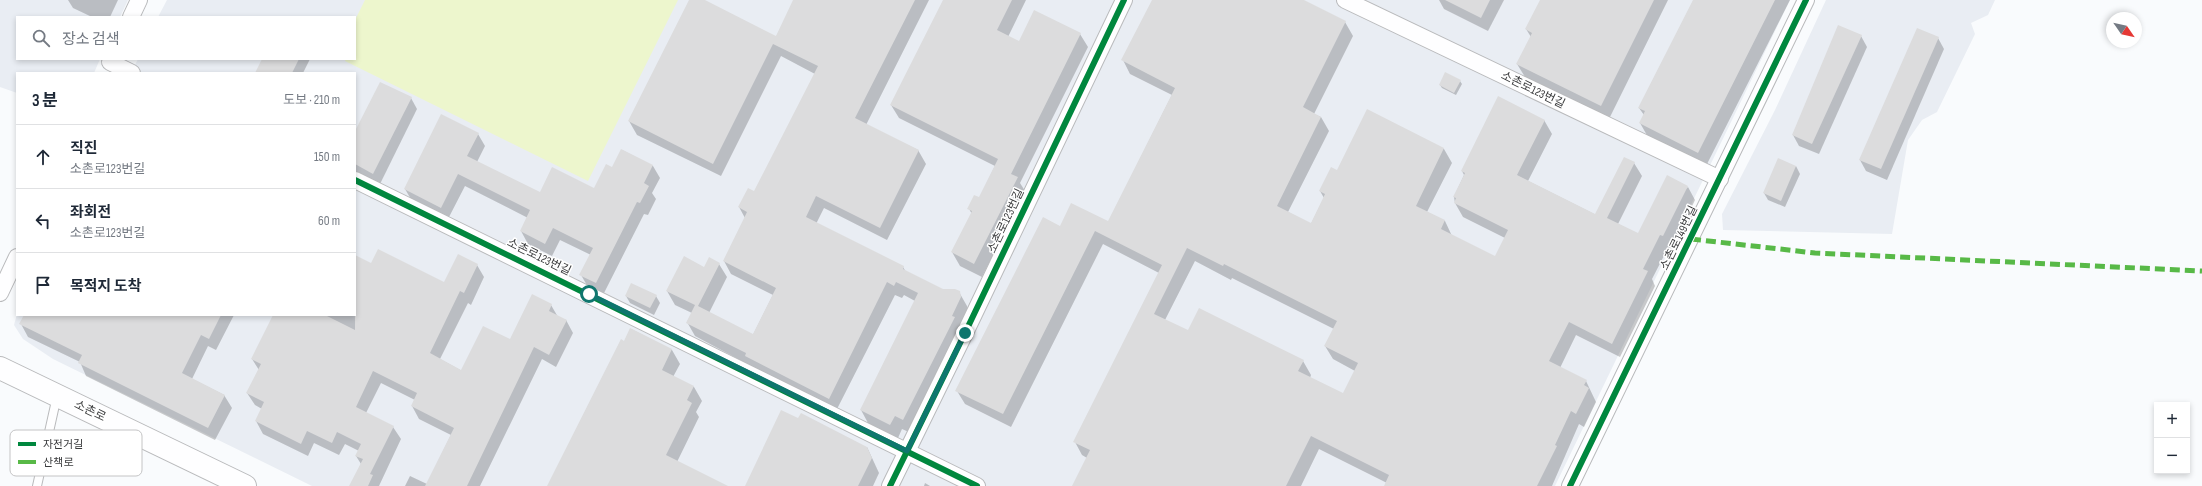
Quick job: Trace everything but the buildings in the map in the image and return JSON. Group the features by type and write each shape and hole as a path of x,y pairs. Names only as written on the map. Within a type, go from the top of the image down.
{"street":[{"path":"131,16 139,0"},
{"name":"소촌로123번길","path":"890,486 1124,0"},
{"name":"소촌로123번길","path":"1345,0 1720,179"},
{"name":"소촌로149번길","path":"1570,486 1806,0"},
{"path":"109,65 129,72"},
{"name":"소촌로123번길","path":"356,180 977,486"},
{"path":"0,293 16,259"},
{"name":"소촌로","path":"0,368 129,430"},
{"name":"소촌로","path":"142,437 243,486"}],"lane":[{"path":"49,430 57,395"},
{"path":"37,486 39,476"}],"shaded area":[{"path":"0,0 128,0 120,16 16,16 16,60 100,60 94,72 16,72 16,93 0,87"},
{"path":"167,0 1790,0 1555,486 312,486 53,359 23,339 14,325 16,316 356,316 356,72 132,72 138,60 356,60 356,16 159,16"},
{"path":"1826,0 1995,0 1988,15 1971,23 1975,34 1937,112 1922,120 1908,140 1892,234 1723,230 1722,214 1775,110"}],"green space":[{"path":"365,0 678,0 588,181 345,61 356,60 356,18"}],"marked path":[{"path":"1691,239 1815,253 2202,271"}],"cycle path":[{"path":"890,486 965,333 1124,0"},
{"path":"1570,486 1806,0"},
{"path":"356,180 977,486"}],"route":[{"path":"589,294 907,451 965,333"}]}
